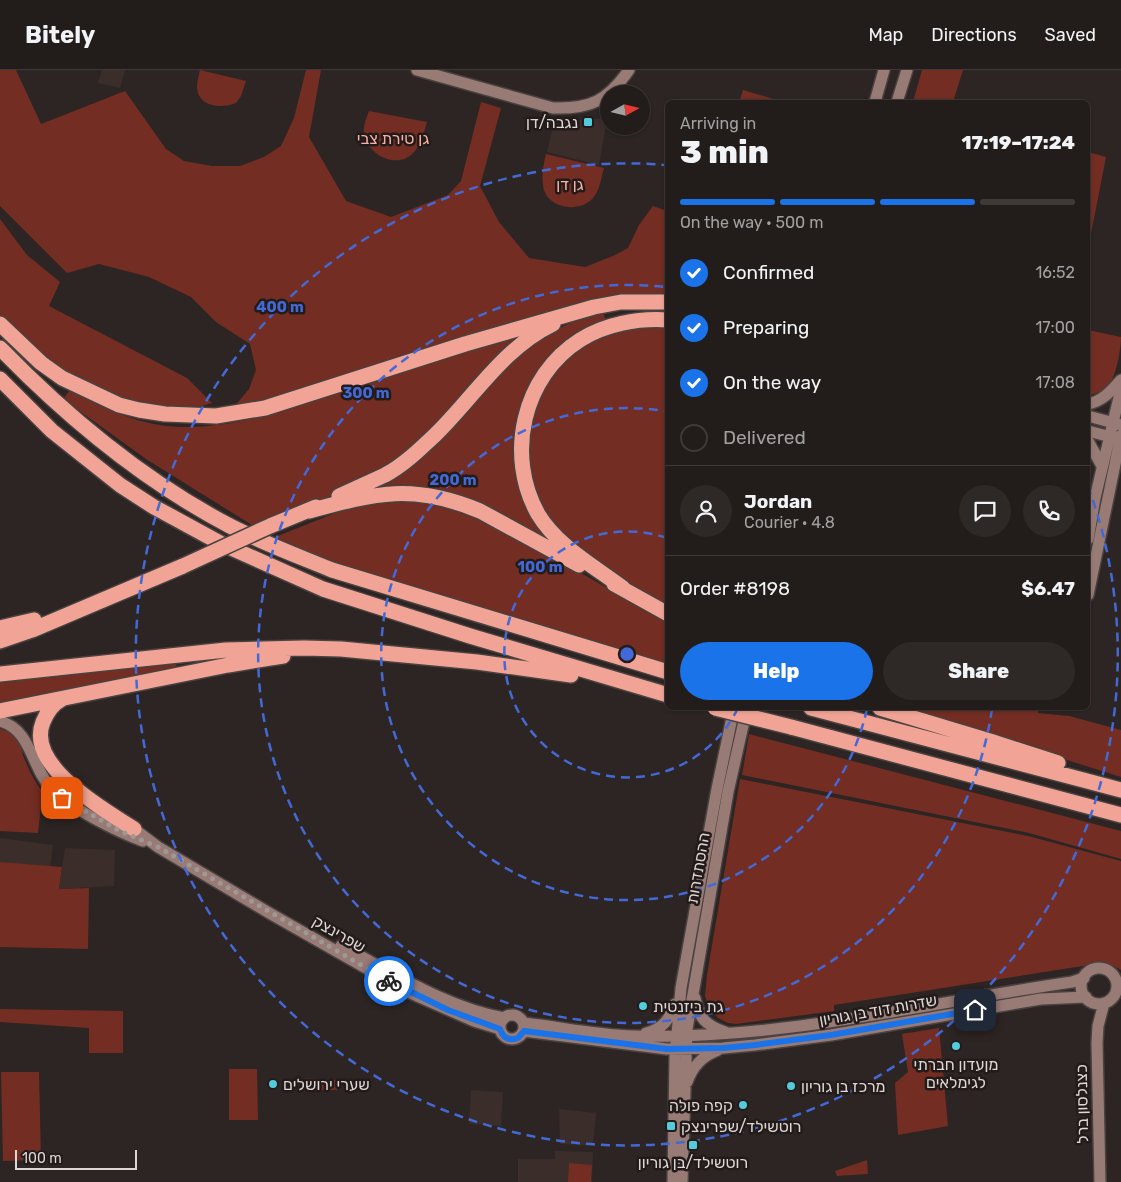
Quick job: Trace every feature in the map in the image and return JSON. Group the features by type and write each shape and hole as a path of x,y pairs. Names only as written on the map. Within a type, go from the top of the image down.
{"highway":[{"path":"0,324 41,363 62,378 119,405 165,414 216,416 265,408 465,344 586,310 621,302 665,302"},
{"path":"0,642 183,566 270,526 309,511 386,474 410,457 437,433 509,354 550,325 586,310"},
{"path":"623,588 564,544 542,519 533,504 524,476 521,457 522,431 526,413 537,386 560,356 574,344 592,333 619,324 646,320 665,320"},
{"path":"0,348 58,405 95,437 174,493 230,526 279,549 332,570 665,671"},
{"path":"0,379 52,431 120,485 154,507 222,544 323,589 470,636 665,694"},
{"path":"309,511 365,496 385,493 426,494 464,504 499,520 665,612"},
{"path":"0,628 46,617 103,599"},
{"path":"0,674 226,650 304,648 341,649 513,666 640,687"},
{"path":"0,711 228,665 341,649"},
{"path":"75,695 60,700 52,706 45,716 41,738 44,751 64,780 81,794 134,829"},
{"path":"723,710 1121,815"},
{"path":"819,710 1121,790"},
{"path":"887,710 993,742 1121,785"}],"street":[{"path":"417,70 554,108 570,108 594,103 605,97 629,70"},
{"path":"876,100 884,70"},
{"path":"898,100 906,70"},
{"path":"1090,403 1107,395 1121,380"},
{"path":"1090,585 1113,472 1118,438 1117,424 1121,389"},
{"path":"1090,417 1117,424"},
{"path":"1090,431 1118,438"},
{"path":"1090,529 1102,466 1118,438"},
{"path":"1090,445 1102,466"},
{"path":"1113,472 1121,462"},
{"name":"ההסתדרות","path":"681,1036 681,988 717,789 734,710"},
{"name":"ההסתדרות","path":"681,1036 694,984 728,792 747,710"},
{"name":"שפרינצק","path":"0,721 14,727 24,737 42,777 62,798 118,830 158,847"},
{"name":"שפרינצק","path":"134,829 158,847 271,914 306,929 436,996 502,1024"},
{"path":"1108,970 1116,981 1117,988 1112,998 1095,1003 1088,999 1082,989 1084,978 1088,972 1099,968 1108,970 1121,977"},
{"name":"שדרות דוד בן גוריון","path":"681,1036 804,1026 1072,982 1084,978"},
{"path":"694,984 698,1009 707,1024 726,1032 736,1033"},
{"path":"632,1036 656,1030 666,1023 681,988"},
{"name":"כצנלסון ברל","path":"1100,1182 1098,1026 1112,998"},
{"name":"שדרות דוד בן גוריון","path":"681,1049 723,1048 831,1035 1041,999 1088,999"},
{"name":"כצנלסון ברל","path":"1088,999 1098,1026"},
{"path":"513,1015 521,1018 524,1027 518,1038 510,1039 503,1035 502,1024 513,1015"},
{"path":"524,1027 632,1036 681,1036 673,1182"},
{"path":"524,1027 634,1045 681,1049"},
{"path":"684,1096 690,1074 697,1063 707,1054 723,1048"},
{"path":"681,1049 684,1096 682,1182"}],"shaded area":[{"path":"102,70 125,70 120,88 98,83"},
{"path":"600,119 600,135 604,135 599,165 547,152 554,122"},
{"path":"0,838 53,845 50,867 0,862"},
{"path":"65,848 115,850 114,886 59,889"},
{"path":"471,1090 503,1092 501,1126 469,1124"},
{"path":"559,1109 596,1113 593,1146 560,1144"},
{"path":"555,1151 593,1152 592,1182 518,1182 518,1159 555,1159"}],"green space":[{"path":"0,70 16,70 41,124 125,91 166,149 184,161 212,166 240,166 264,157 281,146 294,118 306,70 321,70 309,137 346,201 391,217 448,195 461,181 481,102 501,108 480,186 499,222 529,258 585,267 613,256 628,248 639,225 653,206 665,210 665,296 659,295 233,408 249,389 256,370 250,344 216,322 191,297 149,277 99,264 67,273 0,206"},
{"path":"200,70 246,81 241,96 236,103 217,106 205,102 198,93 197,86"},
{"path":"922,70 963,70 954,100 914,100"},
{"path":"743,90 777,100 740,100"},
{"name":"גן טירת צבי","path":"369,111 427,122 421,141 415,151 401,160 393,160 385,158 371,149 364,134 364,125"},
{"path":"1090,153 1106,157 1090,239"},
{"name":"גן דן","path":"546,154 604,168 599,188 593,198 581,206 573,207 559,205 552,201 547,196 543,186"},
{"path":"0,219 27,255 60,282 49,306 187,378 212,403 189,410 153,408 109,394 73,377 40,355 0,315"},
{"path":"602,311 606,320 556,352 516,443 553,545 495,511 371,489 435,446 497,377 537,342 583,317"},
{"path":"633,326 665,327 665,607 622,584 546,525 523,469 540,382 592,337"},
{"path":"1090,330 1121,337 1113,378 1107,388 1090,395"},
{"path":"522,333 494,358 417,444 401,457 382,470 340,492 255,527 146,459 63,399 70,390 112,411 141,421 172,427 209,426 230,423 292,408"},
{"path":"389,500 445,502 528,543 665,621 665,663 336,564 270,539 353,506"},
{"path":"176,663 177,670 0,703 0,681"},
{"path":"908,710 1039,710 1038,713 1069,716 1121,730 1121,777"},
{"path":"0,729 14,735 38,785 47,797 59,806 41,805 38,833 0,831"},
{"path":"749,734 1121,831 1121,859 1029,833 742,775"},
{"path":"740,779 1028,836 1121,861 1121,970 1106,965 1089,965 834,1005 834,1011 736,1024 728,1023 718,1018 709,1008 705,996"},
{"path":"0,862 62,867 59,889 89,888 88,949 0,947"},
{"path":"0,1009 123,1011 123,1053 89,1053 89,1028 0,1022"},
{"path":"939,1028 948,1126 898,1135 895,1083 908,1072 902,1034"},
{"path":"229,1069 257,1069 258,1120 229,1120"},
{"path":"1,1072 39,1072 41,1160 3,1161"},
{"path":"305,1078 337,1080 337,1090 306,1090"},
{"path":"867,1160 868,1174 837,1176 835,1171"},
{"path":"569,1163 592,1165 591,1182 568,1182"}],"way so far":[{"path":"62,798 118,830 158,847 389,981"}],"place":[{"name":"נגבה/דן","path":"588,122"},
{"name":"גת ביזנטית","path":"643,1006"},
{"name":"מןעדון חברתי לגימלאים","path":"956,1046"},
{"name":"שערי ירושלים","path":"273,1084"},
{"name":"מרכז בן גוריון","path":"791,1086"},
{"name":"קפה פולה","path":"743,1105"},
{"name":"רוטשילד/שפרינצק","path":"671,1126"},
{"name":"רוטשילד/בן גוריון","path":"693,1145"}],"route":[{"path":"389,981 448,1010 500,1029 503,1035 510,1039 518,1038 524,1031 667,1049 723,1048 755,1045 831,1035 975,1010"}]}
